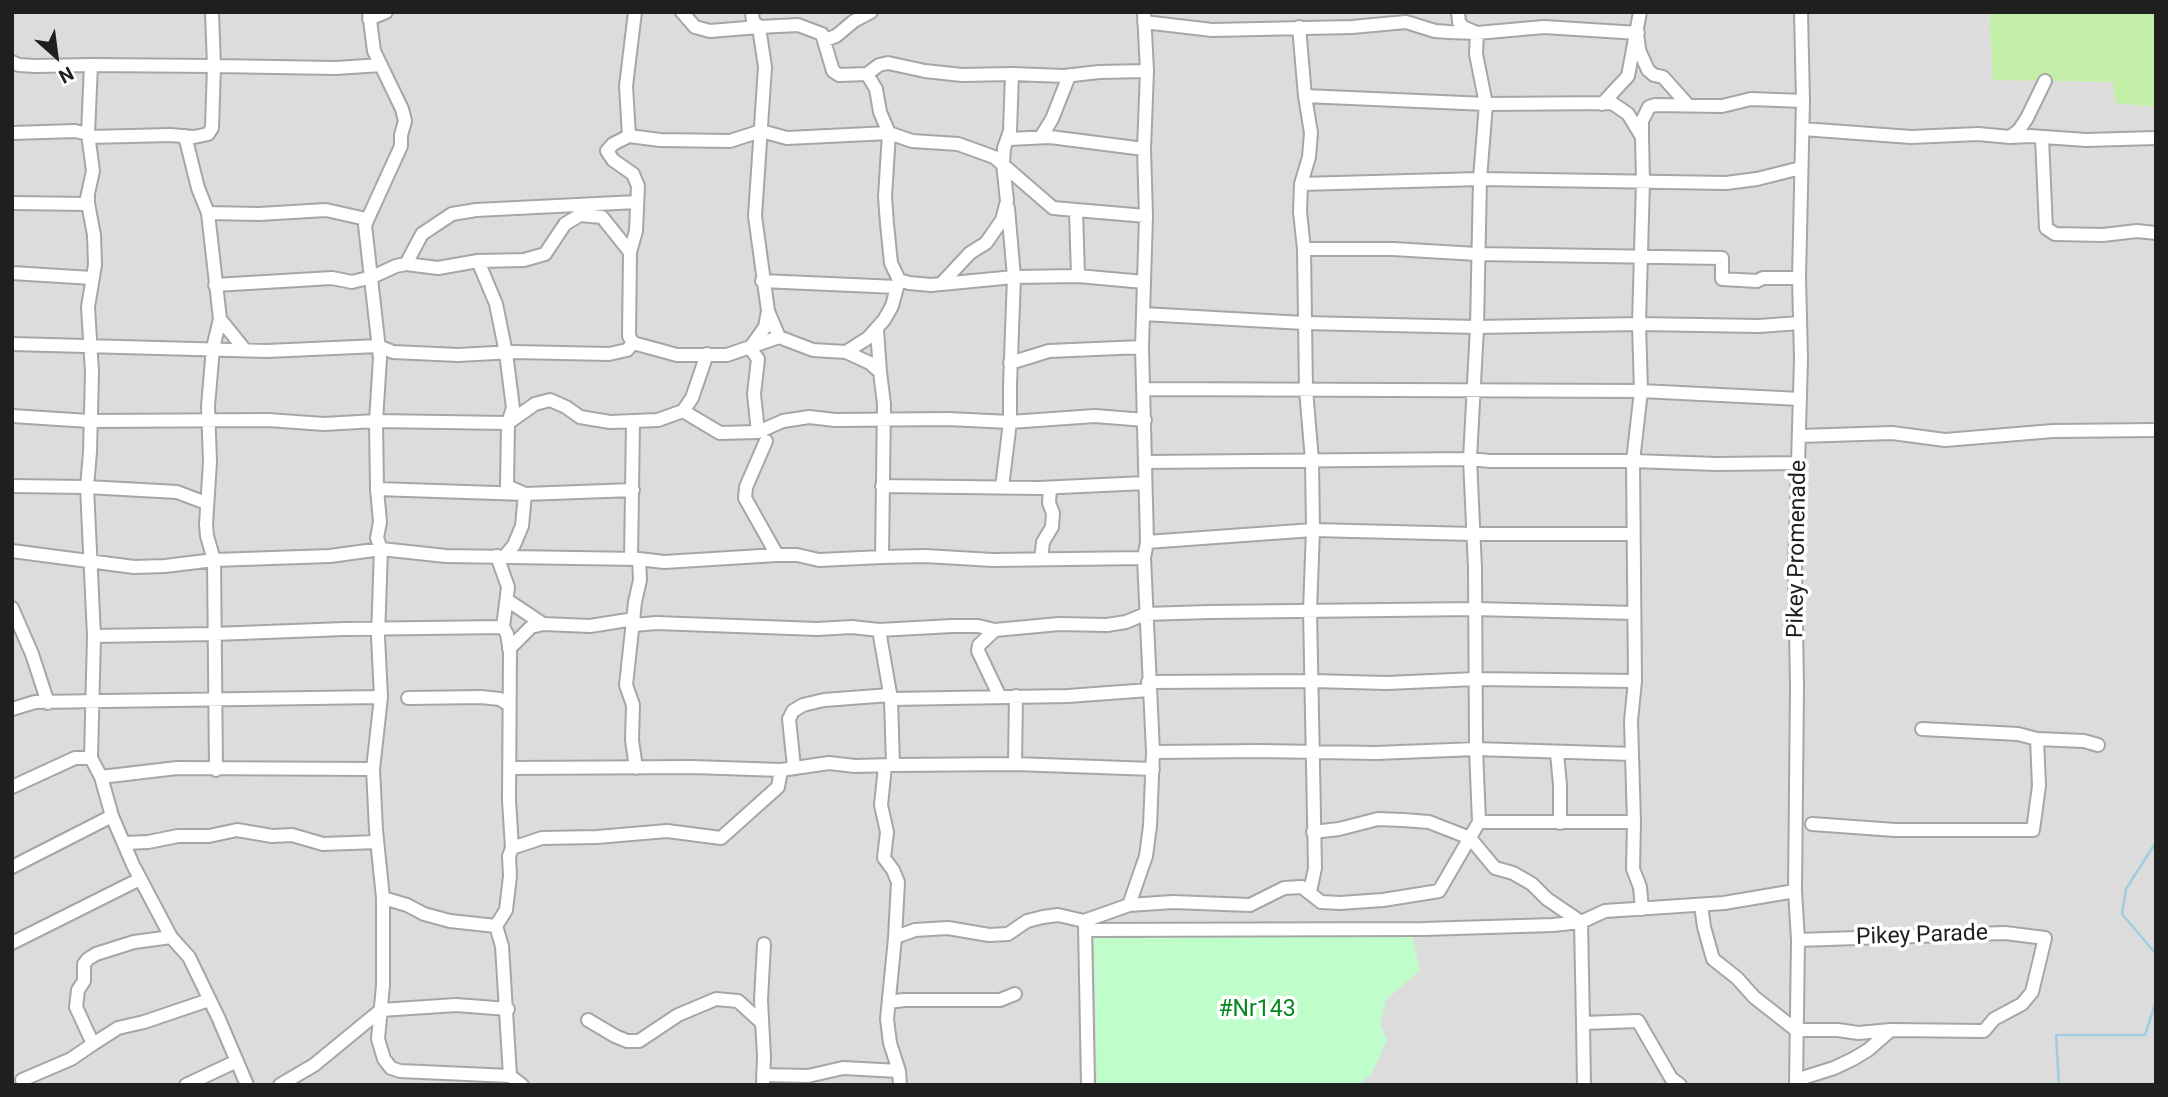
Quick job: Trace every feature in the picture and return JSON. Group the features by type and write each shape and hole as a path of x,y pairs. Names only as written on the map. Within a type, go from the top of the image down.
{"street":[{"path":"12,133 75,131 89,135 194,137 211,132 214,66 212,12"},
{"path":"386,12 369,16 374,51 405,121 401,146 366,219 366,243 380,358 376,421 380,522 377,538 381,549 381,697 373,769 383,898 378,1039 380,1049 391,1068 406,1073 510,1076 522,1085"},
{"path":"629,136 626,86 635,12"},
{"path":"682,12 695,27 709,31 798,25 818,32 825,40 833,71 839,75 867,74 879,65 888,63 942,74 1069,76 1147,71"},
{"path":"752,12 753,21 759,27 765,67 755,216 762,281 768,311 779,337"},
{"path":"825,40 836,36 871,12"},
{"path":"1458,12 1463,27 1476,33"},
{"path":"1602,104 1628,76 1640,12"},
{"name":"Pikey Promenade","path":"1796,1082 1798,940 1794,891 1797,686 1795,568 1800,436 1799,278 1803,129 1801,12"},
{"path":"1129,905 1146,856 1153,769 1144,558 1147,542 1147,462 1142,347 1147,71 1144,17 1212,30 1352,27 1406,22 1435,31 1476,33 1544,27 1637,33"},
{"path":"1299,27 1311,133 1309,157 1301,184 1300,229 1304,249 1306,390 1312,460 1311,752 1315,868 1310,892"},
{"path":"1085,926 1129,905 1172,902 1250,905 1284,888 1302,887 1321,902 1383,900 1439,891 1479,822 1470,459 1477,327 1480,178 1486,104 1476,54 1476,33"},
{"path":"1637,33 1639,50 1648,70 1663,77 1688,105"},
{"path":"12,62 35,66 336,68 381,65"},
{"path":"91,65 88,204 95,248 88,307 90,452 87,487 94,636 91,758 101,777 112,816 140,879 171,937 189,957 247,1085"},
{"path":"846,352 877,330 892,306 898,284 891,263 885,197 889,132 880,112 876,89 867,74"},
{"path":"1002,487 1010,422 1014,277 1003,163 1004,148 1009,139 1012,74"},
{"path":"1041,138 1052,119 1069,76"},
{"path":"2010,137 2027,118 2045,81"},
{"path":"1305,96 1486,104 1612,103 1629,114 1642,137"},
{"path":"1642,909 1640,887 1633,869 1631,721 1635,681 1633,461 1641,391 1639,324 1642,121 1649,107 1662,104 1722,106 1751,99 1803,101"},
{"path":"1803,129 1911,137 1978,134 2086,140 2156,138"},
{"path":"880,372 870,363 846,352 813,350 779,337 727,355 665,353 633,343 629,336 631,252 636,231 637,181 633,174 614,160 607,151 613,144 629,136 660,140 730,141 761,131 787,138 889,132 912,141 958,144 1003,163 1053,208 1146,216"},
{"path":"185,136 198,188 208,213 220,319 213,348 208,405 210,462 206,503 206,536 214,560 216,770"},
{"path":"2042,138 2046,228 2055,234 2103,235 2137,231 2156,233"},
{"path":"1009,139 1072,139 1144,149"},
{"path":"1301,184 1480,178 1726,183 1757,179 1801,168"},
{"path":"940,285 970,253 978,250 991,237 1002,220 1007,201"},
{"path":"406,264 422,234 453,214 477,210 637,202"},
{"path":"12,203 88,204"},
{"path":"208,213 259,214 326,210 366,219"},
{"path":"1076,210 1079,276"},
{"path":"215,285 332,278 352,282 406,264 438,268 478,261 524,260 545,254 565,224 580,215 602,217 631,252"},
{"path":"1304,249 1722,258 1722,279 1756,281 1763,278 1799,278"},
{"path":"478,261 496,304 506,353 513,408 508,423 507,486 526,494"},
{"path":"12,273 92,278"},
{"path":"762,281 940,285 1014,277 1079,276 1144,282"},
{"path":"750,348 765,327 768,311"},
{"path":"1143,314 1304,323 1477,327 1639,324 1759,326 1800,323"},
{"path":"220,319 245,349"},
{"path":"877,330 884,390 881,557"},
{"path":"12,344 294,351 378,346 393,352 458,355 609,354 627,350 633,343"},
{"path":"1010,363 1049,351 1142,347"},
{"path":"750,348 758,359 754,394 762,436 745,498 777,555"},
{"path":"12,416 89,421 508,423 536,404 550,400 580,417 610,422 634,422 668,418 683,411 692,397 707,354"},
{"path":"1145,389 1641,391 1800,399"},
{"path":"683,411 720,433 762,436 783,421 799,417 1010,422 1095,416 1144,420"},
{"path":"634,422 635,559 640,580 626,685 633,705 632,740 636,768"},
{"path":"1800,436 1892,433 1945,440 2053,431 2156,430"},
{"path":"1147,462 1470,459 1704,464 1799,463"},
{"path":"882,486 1050,488 1145,483"},
{"path":"12,486 177,492 206,503"},
{"path":"1041,559 1044,542 1052,527 1050,488"},
{"path":"377,489 526,494 633,490"},
{"path":"501,556 514,545 522,526 526,494"},
{"path":"1147,542 1313,530 1633,534"},
{"path":"12,551 145,567 214,560 330,556 381,549 446,556 686,562 777,555 797,555 819,560 881,557 1144,558"},
{"path":"501,556 508,587 503,628 509,649 512,848 509,856 510,876 506,910 496,926 502,946 502,970 508,1009 510,1076"},
{"path":"507,600 543,624"},
{"path":"12,608 32,653 48,703"},
{"path":"509,649 531,627 543,624 590,626 634,622 817,629 852,627 879,630 968,626 995,630 1059,624 1107,625 1126,622 1145,614 1475,609 1634,613"},
{"path":"968,626 999,695"},
{"path":"94,636 503,628"},
{"path":"764,944 761,1022 763,1080 808,1076 843,1068 900,1078 888,1032 898,882 884,858 887,832 881,805 889,766 890,697 879,630"},
{"path":"978,651 979,645 995,630"},
{"path":"512,848 542,838 667,831 721,838 778,787 787,768 789,719 793,711 824,699 1068,696 1148,687 1312,681 1635,681"},
{"path":"1015,764 1016,696"},
{"path":"12,709 30,703 381,697"},
{"path":"408,698 481,697 500,699 509,705"},
{"path":"1922,729 2018,734 2037,739 2084,741 2098,745"},
{"path":"1812,824 1895,830 2033,830 2039,786 2037,739"},
{"path":"1153,752 1376,753 1476,749 1632,754"},
{"path":"1557,753 1560,823"},
{"path":"12,787 75,758 91,758"},
{"path":"509,768 787,768 829,763 855,766 1015,764 1153,769"},
{"path":"101,777 177,768 373,769"},
{"path":"12,867 112,816"},
{"path":"1313,832 1378,819 1429,822 1470,838 1495,868 1513,873 1532,884 1547,899 1581,922"},
{"path":"1479,822 1634,822"},
{"path":"125,843 178,836 209,836 237,830 272,836 292,835 323,844 377,842"},
{"path":"12,943 140,879"},
{"path":"895,938 915,930 930,929 1008,934 1027,921 1058,915 1085,926 1423,929 1581,922 1605,911 1702,905 1794,891"},
{"path":"383,898 450,921 496,926"},
{"path":"1702,905 1704,927 1713,959 1737,978 1754,997 1796,1030 1858,1033 1891,1030"},
{"path":"1581,922 1584,1085"},
{"path":"1085,926 1088,1085"},
{"name":"Pikey Parade","path":"1798,940 2005,933 2045,938 2032,992 2022,1004 1994,1019 1984,1031 1891,1030"},
{"path":"93,1044 76,1007 78,990 84,981 84,964 96,954 134,943 171,937"},
{"path":"889,1002 1000,1000 1015,995"},
{"path":"588,1020 626,1041 639,1041 678,1015 716,999 738,1002 761,1022"},
{"path":"22,1080 71,1059 118,1028 144,1023 209,1000"},
{"path":"280,1085 314,1065 381,1010 456,1005 508,1009"},
{"path":"1583,1023 1638,1021 1671,1078 1680,1085"},
{"path":"1796,1082 1853,1059 1891,1030"},
{"path":"186,1085 237,1061"}],"shaded area":[{"path":"12,12 1989,12 1994,80 2113,82 2116,103 2156,107 2156,1085 12,1085"}],"green space":[{"path":"1989,12 2156,12 2156,107 2115,103 2113,82 1993,80"},
{"name":"#Nr143","path":"1094,936 1412,936 1420,970 1386,1000 1380,1024 1387,1040 1371,1075 1359,1084 1097,1085"}],"waterway":[{"path":"2156,842 2126,889 2122,914 2156,954"},
{"path":"2059,1085 2056,1035 2145,1035 2156,1001"}]}
